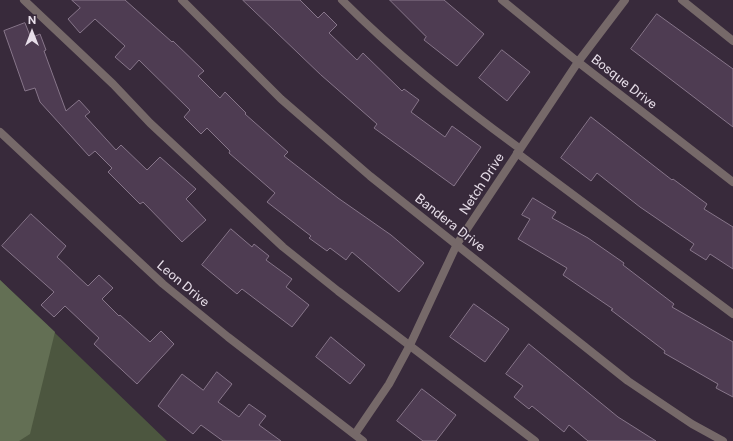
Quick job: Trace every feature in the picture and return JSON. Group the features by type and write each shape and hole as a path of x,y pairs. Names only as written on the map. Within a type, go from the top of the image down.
{"street":[{"path":"24,0 113,84 150,123 283,247 338,292 535,441"},
{"name":"Bandera Drive","path":"182,0 281,99 370,176 628,381 692,424 723,441"},
{"path":"342,0 366,25 465,109 733,314"},
{"name":"Bosque Drive","path":"502,0 578,62 733,182"},
{"name":"Netch Drive","path":"355,434 389,384 410,345 457,244 518,150 578,62 625,0"},
{"path":"682,0 733,41"},
{"name":"Leon Drive","path":"0,132 163,284 228,337 363,441"}],"green space":[{"path":"0,280 167,441 0,441"},
{"path":"0,280 55,332 30,434 19,441 0,441"}],"building":[{"path":"72,0 125,0 172,42 173,41 204,71 198,76 220,98 225,92 246,113 245,114 288,152 284,156 338,198 391,235 424,263 399,292 352,252 346,260 330,248 327,251 309,238 311,236 267,202 275,193 229,153 230,151 207,128 201,134 184,117 190,110 139,60 130,70 115,57 125,46 95,19 80,33 68,19 80,8"},
{"path":"243,0 300,0 318,18 324,12 337,25 329,33 357,60 363,53 402,91 404,89 419,100 411,112 445,137 452,126 481,147 454,186 374,128 377,124 321,75"},
{"path":"390,0 444,0 484,34 457,66 424,40 426,37"},
{"path":"657,14 733,69 733,127 631,49"},
{"path":"25,23 31,38 40,34 46,50 44,51 66,111 79,100 90,112 85,116 116,150 121,145 147,170 160,157 196,189 186,199 206,220 182,242 143,202 140,204 108,172 112,168 95,151 89,156 40,102 35,88 25,91 4,31"},
{"path":"502,50 530,72 507,101 479,78"},
{"path":"591,117 672,180 673,179 707,204 704,209 733,227 733,269 710,254 706,260 690,250 694,244 640,207 597,173 591,181 561,158"},
{"path":"533,198 556,212 552,218 588,238 624,263 623,265 674,304 672,307 733,342 733,397 716,388 718,384 664,353 665,351 611,310 613,309 563,275 567,268 518,239 530,219 522,215"},
{"path":"31,214 66,246 57,257 88,286 99,275 113,288 102,299 119,316 120,315 150,342 161,331 174,344 137,384 94,344 99,338 65,306 54,317 41,305 54,292 2,246"},
{"path":"231,229 252,247 254,244 269,256 266,260 292,279 286,287 309,305 292,327 242,289 237,294 202,265"},
{"path":"474,304 509,329 485,362 450,337"},
{"path":"331,337 365,365 350,384 316,357"},
{"path":"529,344 618,417 656,441 588,441 569,425 564,432 532,406 529,409 514,397 523,386 506,374"},
{"path":"217,372 232,384 218,402 239,417 249,404 266,416 259,425 281,441 223,441 201,425 193,434 158,406 182,374 203,390"},
{"path":"422,389 456,415 436,441 423,441 397,421"}]}
